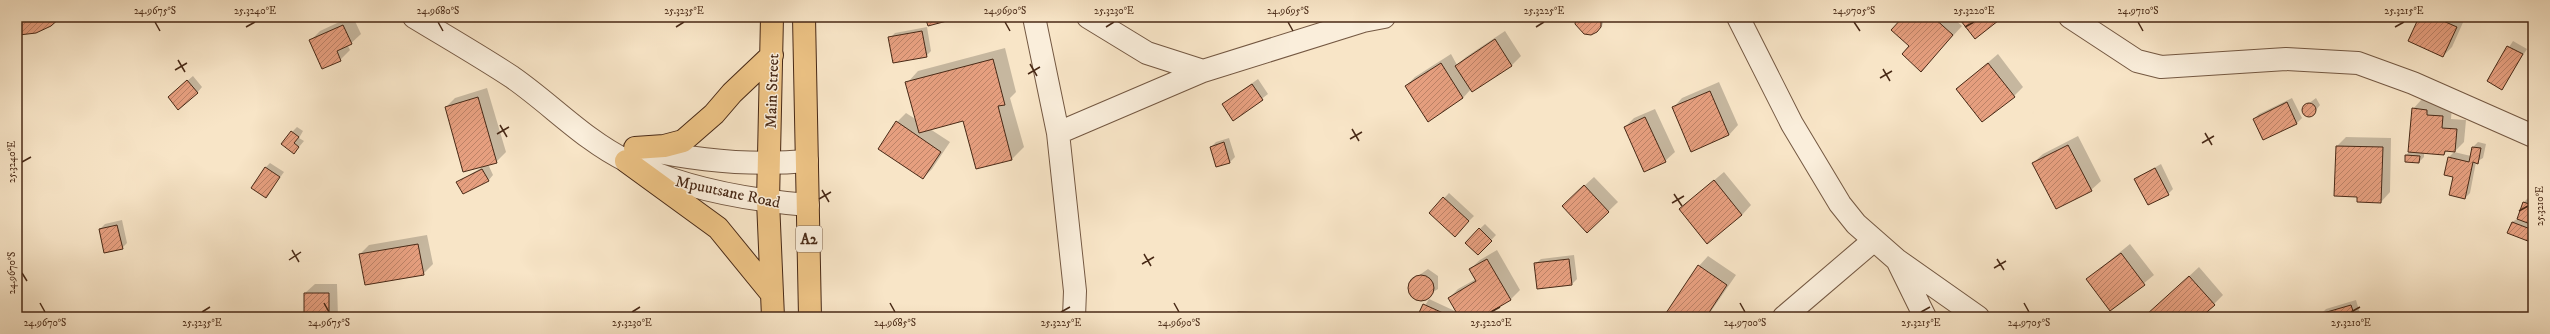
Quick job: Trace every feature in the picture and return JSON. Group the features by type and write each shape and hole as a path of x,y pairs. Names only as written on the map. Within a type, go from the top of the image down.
{"highway":[{"name":"Main Street","path":"772,17 768,201 771,293 774,317"},
{"name":"Main Street","path":"804,17 808,161"},
{"path":"631,154 683,141 714,114 732,93 772,55"},
{"path":"631,154 718,228 771,293"},
{"name":"A2","path":"808,161 810,317"}],"street":[{"name":"Mpuutsane Road","path":"414,17 512,77 586,136 631,154 669,179 710,190 768,201 808,205"},
{"path":"1034,17 1058,132 1075,291 1074,317"},
{"path":"1088,17 1147,53 1203,71"},
{"path":"1058,132 1203,71 1363,21 1384,17"},
{"path":"1738,17 1796,130 1840,204 1873,241 1897,260 1978,317"},
{"path":"2070,17 2137,61 2161,66 2286,59 2358,63 2413,83 2533,136"},
{"name":"Mpuutsane Road","path":"631,154 768,165 808,161"},
{"path":"1784,317 1873,241"},
{"path":"1897,260 1925,317"}],"building":[{"path":"17,17 61,17 51,26 36,33 19,35"},
{"path":"925,17 962,17 928,26"},
{"path":"1576,17 1601,17 1601,27 1597,32 1591,35 1584,34 1575,24"},
{"path":"1903,17 1933,17 1953,35 1921,72 1902,54 1909,46 1891,30"},
{"path":"1967,17 2003,17 1975,39 1961,21"},
{"path":"2419,17 2434,17 2457,27 2443,57 2408,41"},
{"path":"343,25 352,44 337,51 341,61 322,69 309,40"},
{"path":"922,31 927,57 893,63 888,37"},
{"path":"1495,39 1512,66 1472,92 1455,66"},
{"path":"2507,46 2523,54 2502,90 2487,81"},
{"path":"993,59 1005,105 998,106 1012,160 976,169 963,121 919,133 905,82"},
{"path":"1441,63 1463,98 1428,122 1405,86"},
{"path":"1988,63 2015,97 1982,122 1956,89"},
{"path":"187,80 198,93 178,110 168,97"},
{"path":"1252,84 1263,100 1233,121 1222,104"},
{"path":"1710,91 1729,135 1691,152 1672,107"},
{"path":"478,97 497,163 463,172 445,107"},
{"path":"2287,102 2297,124 2263,140 2253,119"},
{"path":"2309,103 2314,105 2316,110 2314,115 2309,117 2304,115 2302,110 2304,105"},
{"path":"2412,108 2427,110 2427,115 2443,116 2442,128 2457,129 2455,152 2445,151 2444,155 2408,152"},
{"path":"1645,117 1666,162 1644,172 1624,127"},
{"path":"896,121 941,152 923,179 878,149"},
{"path":"291,131 299,137 294,143 299,147 294,154 281,144"},
{"path":"1224,142 1230,163 1216,167 1210,147"},
{"path":"2068,145 2092,191 2056,209 2032,163"},
{"path":"2336,146 2383,147 2381,203 2357,202 2357,197 2334,196"},
{"path":"2472,147 2481,148 2478,164 2473,162 2465,199 2449,195 2453,177 2444,175 2448,157 2469,162"},
{"path":"2405,155 2420,156 2419,163 2405,162"},
{"path":"265,167 280,177 266,198 251,188"},
{"path":"2155,168 2169,195 2148,205 2134,179"},
{"path":"482,169 489,181 463,194 456,182"},
{"path":"1714,180 1742,215 1707,244 1679,209"},
{"path":"1584,185 1609,212 1587,233 1562,206"},
{"path":"1443,197 1469,221 1455,237 1429,213"},
{"path":"2523,202 2533,205 2533,225 2517,219"},
{"path":"2512,222 2533,230 2533,243 2507,233"},
{"path":"117,225 123,249 104,253 99,229"},
{"path":"1479,228 1492,241 1478,255 1465,243"},
{"path":"418,244 424,275 365,285 359,254"},
{"path":"2121,253 2145,285 2110,311 2086,279"},
{"path":"1487,259 1511,300 1482,317 1459,317 1448,298 1476,281 1469,269"},
{"path":"1569,259 1572,285 1537,289 1534,263"},
{"path":"1698,265 1727,285 1706,317 1671,317 1666,313"},
{"path":"1421,275 1430,279 1434,288 1430,297 1421,301 1412,297 1408,288 1412,279"},
{"path":"2189,276 2215,305 2201,317 2148,317 2146,315"},
{"path":"304,293 329,293 329,317 304,317"},
{"path":"1423,304 1452,317 1417,317"},
{"path":"2351,305 2355,317 2321,317 2320,314"}]}
